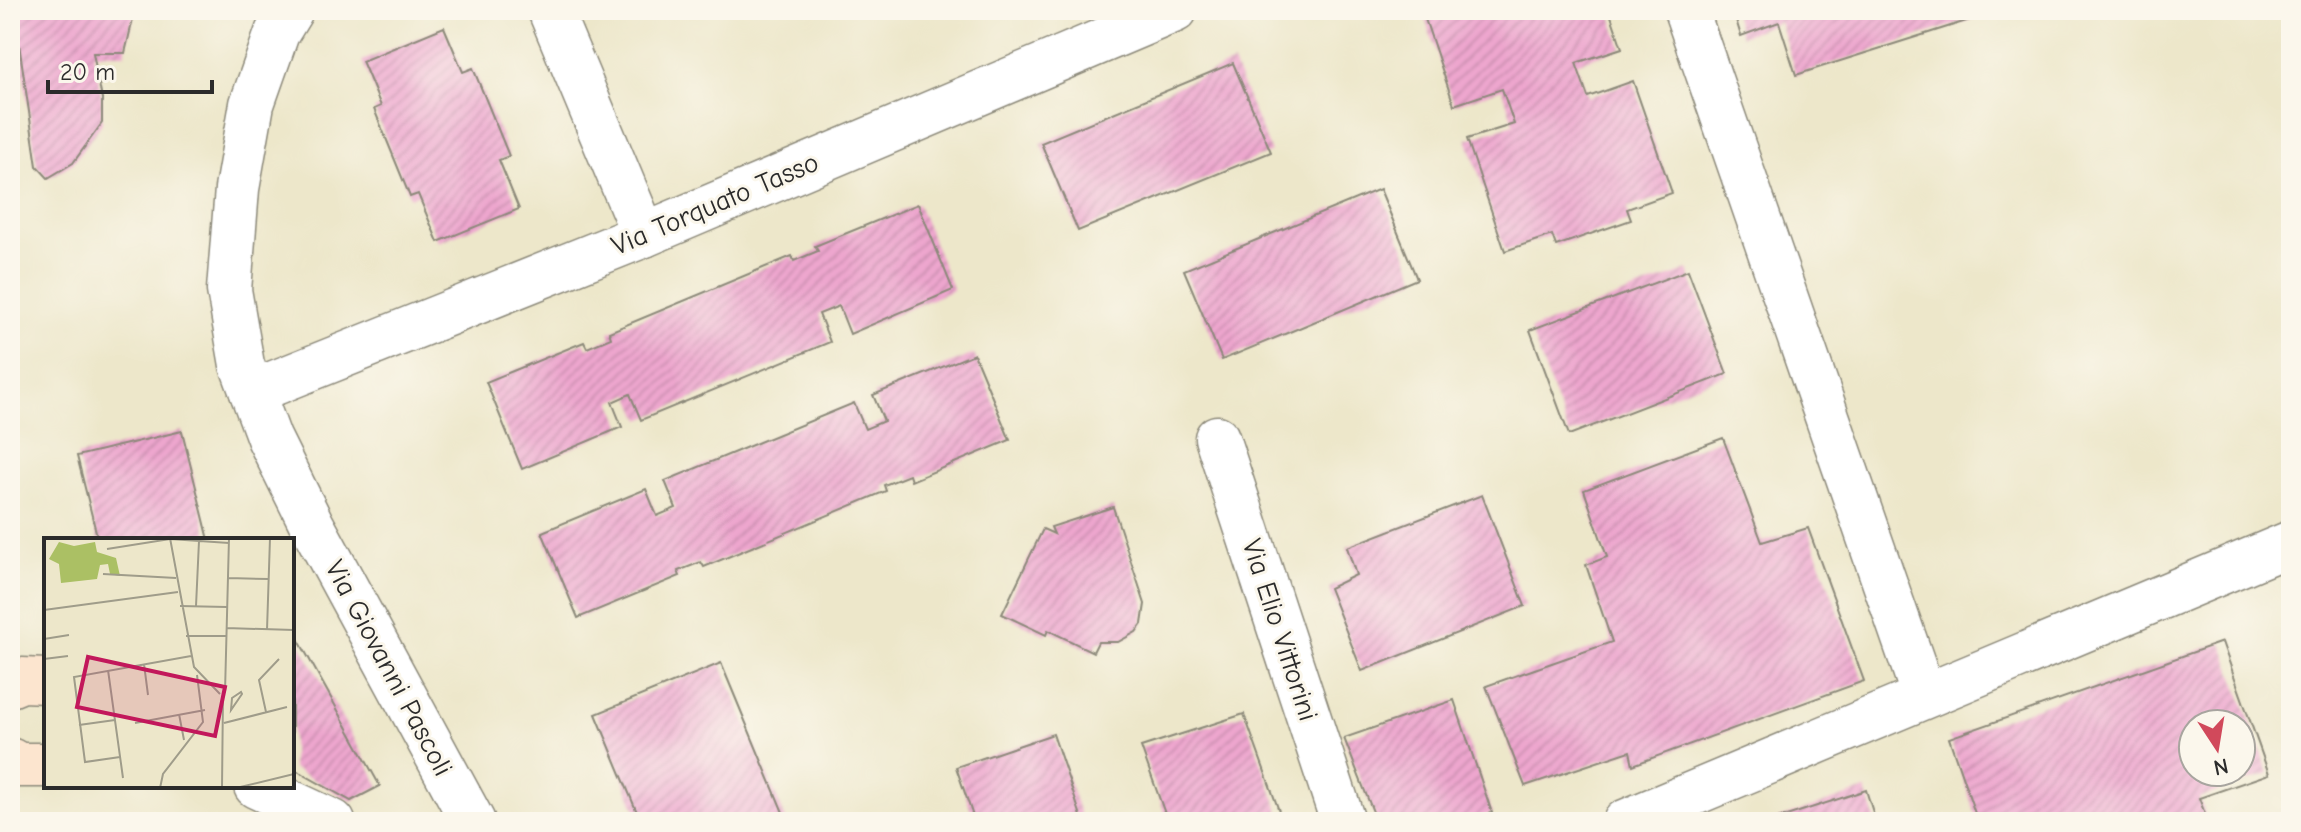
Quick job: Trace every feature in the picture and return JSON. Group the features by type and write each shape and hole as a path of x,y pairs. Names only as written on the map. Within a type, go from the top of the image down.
{"street":[{"name":"Via Giovanni Pascoli","path":"291,10 277,33 252,104 237,189 229,290 242,365 269,438 312,525 473,822"},
{"path":"550,10 644,235"},
{"name":"Via Torquato Tasso","path":"252,392 644,235 1175,10"},
{"path":"1686,10 1924,696"},
{"name":"Via Elio Vittorini","path":"1217,438 1343,822"},
{"path":"1625,822 2291,543"},
{"path":"10,685 22,680 44,681"},
{"path":"10,760 19,765 44,765"},
{"path":"260,788 333,822"}],"building":[{"path":"14,10 135,10 125,53 93,53 102,99 102,123 73,163 48,178 37,166"},
{"path":"1422,10 1609,10 1622,48 1576,63 1588,97 1633,81 1672,193 1627,209 1631,220 1556,246 1552,235 1505,251 1467,139 1514,124 1502,89 1454,105"},
{"path":"1733,10 1977,10 1979,17 1796,75 1779,22 1741,36"},
{"path":"444,27 463,72 473,68 509,156 499,160 519,209 438,242 418,194 410,197 374,109 381,106 362,61"},
{"path":"1233,63 1271,152 1078,231 1041,143"},
{"path":"1380,189 1417,279 1222,360 1184,270"},
{"path":"918,204 953,290 850,334 839,306 819,314 830,342 641,420 630,394 612,402 622,427 522,469 486,382 584,342 587,348 611,338 609,332 792,256 794,261 818,251 815,246"},
{"path":"1688,270 1727,374 1569,435 1530,330"},
{"path":"974,354 1010,440 911,481 909,475 884,485 886,491 704,567 701,562 678,571 680,576 578,618 542,532 646,489 657,516 676,508 665,481 854,403 865,429 884,421 873,395"},
{"path":"182,431 209,538 98,538 77,456"},
{"path":"1723,438 1762,542 1808,528 1864,681 1633,765 1630,751 1525,786 1486,686 1612,642 1586,565 1607,557 1584,490"},
{"path":"1482,495 1525,606 1362,671 1329,588 1356,575 1347,547"},
{"path":"1113,507 1145,604 1142,624 1136,632 1118,642 1098,642 1093,652 1048,630 1046,635 1002,614 1043,529 1054,534 1051,527"},
{"path":"294,632 380,786 351,801 294,769"},
{"path":"2222,642 2246,708 2177,708 2177,788 2228,788 2199,798 2208,822 1978,822 1949,738"},
{"path":"721,663 787,822 641,822 596,714"},
{"path":"1454,700 1492,813 1466,822 1377,822 1344,738"},
{"path":"1244,714 1283,822 1168,822 1141,747"},
{"path":"1053,734 1083,822 975,822 956,767"},
{"path":"2257,740 2269,774 2257,778"},
{"path":"1866,790 1876,822 1771,822 1771,821"}]}
